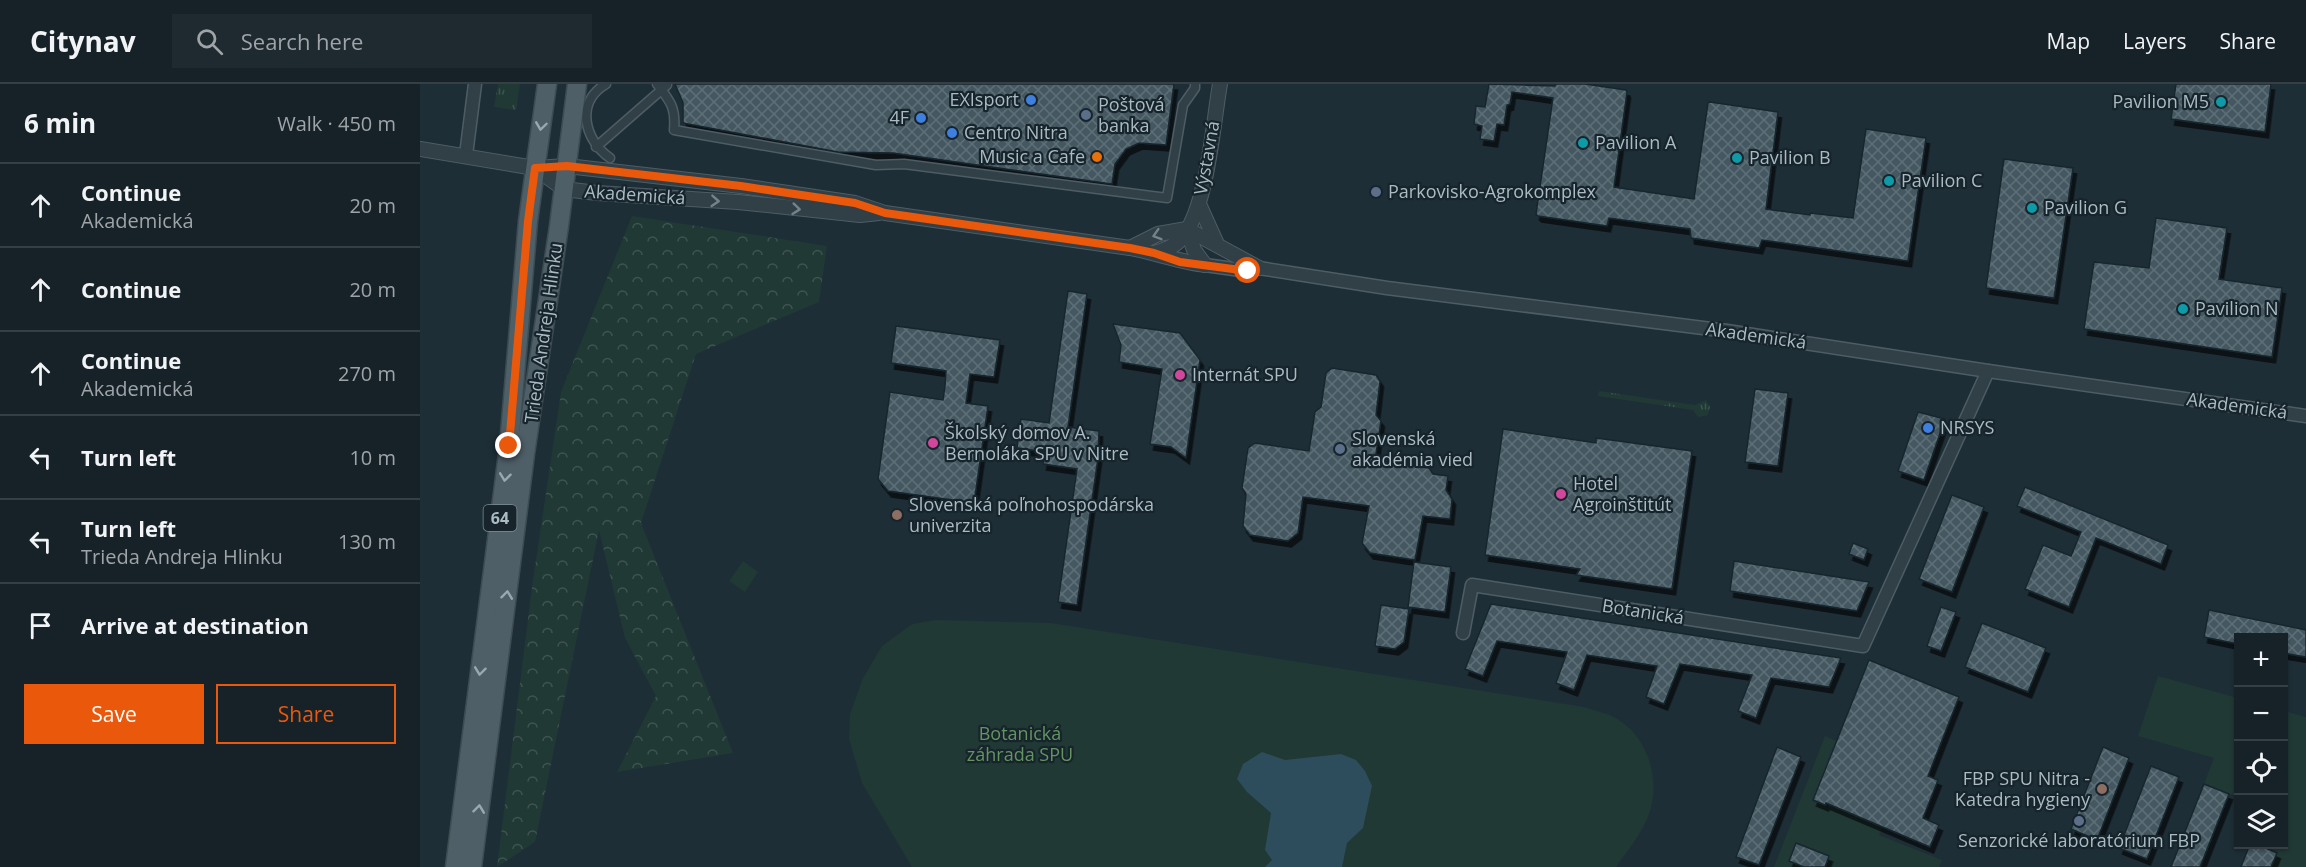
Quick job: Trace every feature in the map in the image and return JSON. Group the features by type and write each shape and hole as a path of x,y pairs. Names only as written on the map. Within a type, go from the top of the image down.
{"main road":[{"name":"Trieda Andreja Hlinku","path":"455,867 509,446 528,221 547,84"},
{"name":"Trieda Andreja Hlinku","path":"472,867 525,454 577,84"}],"street":[{"path":"466,155 476,84"},
{"path":"596,147 662,87 672,103 675,116 674,130 876,165 904,164 1167,198 1184,105 1195,84"},
{"name":"Výstavná","path":"1154,253 1179,241 1199,204 1220,84"},
{"path":"601,85 590,101 586,117 588,131 596,147 610,158"},
{"path":"420,149 535,168 564,189"},
{"name":"Akademická","path":"535,168 567,166 764,190 855,203 885,213 1130,248 1180,262 1248,271 1259,268 1387,288 1727,331 2306,416"},
{"name":"Akademická","path":"564,189 738,202 860,215 885,213"},
{"path":"1199,204 1217,244"},
{"path":"1187,229 1194,250 1205,265"},
{"path":"1130,248 1158,234 1187,229 1259,268"},
{"name":"Botanická","path":"1462,633 1472,585 1863,646 1988,371"}],"green space":[{"path":"498,84 520,84 516,110 494,107"},
{"path":"632,216 827,246 819,302 696,354 641,523 733,753 617,772 656,696 625,638 599,530 535,842 497,867 532,587 561,392"},
{"path":"1599,391 1695,405 1706,400 1710,407 1708,415 1698,417 1693,410 1598,396"},
{"path":"743,561 758,572 745,592 729,581"},
{"name":"Botanická záhrada SPU","path":"936,620 1051,623 1584,707 1615,718 1629,728 1644,748 1652,773 1653,799 1650,811 1640,833 1616,867 912,867 862,783 849,739 850,714 863,678 882,646 912,624"},
{"path":"2158,676 2234,697 2234,795 2204,784 2214,758 2138,736"},
{"path":"2288,712 2306,717 2306,867 2272,867 2278,852 2270,849 2288,849"},
{"path":"1825,736 1837,741 1813,800 1825,805 1826,803 1883,827 1879,835 1942,860 1939,867 1774,867"}],"water":[{"path":"1262,752 1285,760 1341,754 1356,760 1365,771 1372,786 1363,828 1347,843 1342,867 1265,867 1272,860 1265,850 1271,813 1247,792 1237,779 1243,764"}],"building":[{"name":"Centro Nitra","path":"675,84 1174,84 1166,145 1139,143 1126,149 1115,164 1112,184 893,153 838,152 683,123 683,103"},
{"path":"1489,84 1555,86 1555,84 1585,84 1626,90 1614,187 1694,199 1708,103 1778,112 1766,209 1810,215 1810,213 1853,218 1866,129 1926,138 1908,261 1762,240 1759,248 1691,238 1690,229 1609,218 1607,226 1538,216 1536,214 1553,98 1512,92 1504,125 1497,124 1494,141 1480,139 1482,126 1474,124 1476,106 1485,107"},
{"name":"Pavilion M5","path":"2176,84 2271,84 2265,132 2171,119"},
{"name":"Pavilion G","path":"2004,159 2073,168 2054,298 1986,288"},
{"name":"Pavilion N","path":"2156,218 2227,228 2219,279 2282,288 2272,357 2084,329 2094,262 2149,268"},
{"path":"1068,291 1087,294 1068,427 1099,431 1098,458 1077,605 1058,602 1077,469 1043,464 1045,452 1017,448 1021,419 1049,423"},
{"path":"1113,324 1180,333 1200,360 1186,458 1171,447 1150,444 1162,369 1119,362 1121,345"},
{"path":"896,326 1000,340 994,377 970,374 966,403 988,406 974,503 888,491 878,479 890,392 943,400 945,386 946,371 891,363"},
{"path":"1332,368 1376,375 1380,381 1376,415 1381,421 1375,460 1429,468 1433,474 1448,476 1446,490 1452,499 1450,519 1423,516 1415,560 1370,553 1362,543 1369,506 1303,497 1298,533 1288,541 1250,535 1243,526 1246,494 1242,488 1248,448 1255,443 1309,451 1315,412 1321,407 1326,373"},
{"path":"1755,389 1788,393 1778,466 1745,462"},
{"path":"1918,412 1945,419 1924,480 1898,471"},
{"path":"1503,429 1596,443 1596,438 1692,451 1672,589 1576,575 1580,569 1485,555"},
{"path":"2025,487 2168,545 2161,564 2096,538 2069,607 2025,589 2043,545 2071,556 2081,532 2017,506"},
{"path":"1952,495 1984,507 1952,592 1919,579"},
{"path":"1853,543 1868,549 1864,560 1849,554"},
{"path":"1734,561 1869,582 1857,611 1730,591"},
{"path":"1414,562 1451,567 1445,612 1408,607"},
{"path":"1491,604 1841,658 1829,687 1771,678 1756,718 1738,711 1752,675 1680,664 1664,704 1646,697 1657,666 1587,655 1574,690 1556,683 1567,652 1497,641 1483,676 1465,669"},
{"path":"1381,605 1409,609 1404,642 1395,649 1375,646"},
{"path":"1941,607 1956,612 1941,651 1927,646"},
{"path":"2209,610 2306,630 2306,657 2288,654 2288,633 2234,633 2234,643 2204,637"},
{"path":"1982,623 2046,648 2028,692 1965,667"},
{"path":"1869,660 1959,697 1928,776 1938,780 1923,818 1939,825 1930,847 1826,803 1825,805 1813,800"},
{"path":"1777,747 1801,757 1759,865 1736,857"},
{"path":"2103,747 2129,758 2097,840 2071,829"},
{"path":"2151,766 2179,777 2147,859 2119,848"},
{"path":"2204,784 2229,794 2200,867 2171,867"},
{"path":"1796,843 1829,856 1825,867 1804,867 1789,861"},
{"path":"2248,849 2268,849 2277,853 2271,867 2241,867"}],"place":[{"name":"EXIsport","path":"1031,100"},
{"name":"Pavilion M5","path":"2221,102"},
{"name":"Poštová banka","path":"1086,115"},
{"name":"4F","path":"921,118"},
{"name":"Centro Nitra","path":"952,133"},
{"name":"Pavilion A","path":"1583,143"},
{"name":"Music a Cafe","path":"1097,157"},
{"name":"Pavilion B","path":"1737,158"},
{"name":"Pavilion C","path":"1889,181"},
{"name":"Parkovisko-Agrokomplex","path":"1376,192"},
{"name":"Pavilion G","path":"2032,208"},
{"name":"Pavilion N","path":"2183,309"},
{"name":"Internát SPU","path":"1180,375"},
{"name":"NRSYS","path":"1928,428"},
{"name":"Školský domov A. Bernoláka SPU v Nitre","path":"933,443"},
{"name":"Slovenská akadémia vied","path":"1340,449"},
{"name":"Hotel Agroinštitút","path":"1561,494"},
{"name":"Slovenská poľnohospodárska univerzita","path":"897,515"},
{"name":"FBP SPU Nitra - Katedra hygieny","path":"2102,789"},
{"name":"Senzorické laboratórium FBP","path":"2079,821"}],"route":[{"path":"509,446 528,221 535,168 567,166 654,178 741,186 855,203 885,213 1130,248 1180,262 1248,271"}]}
